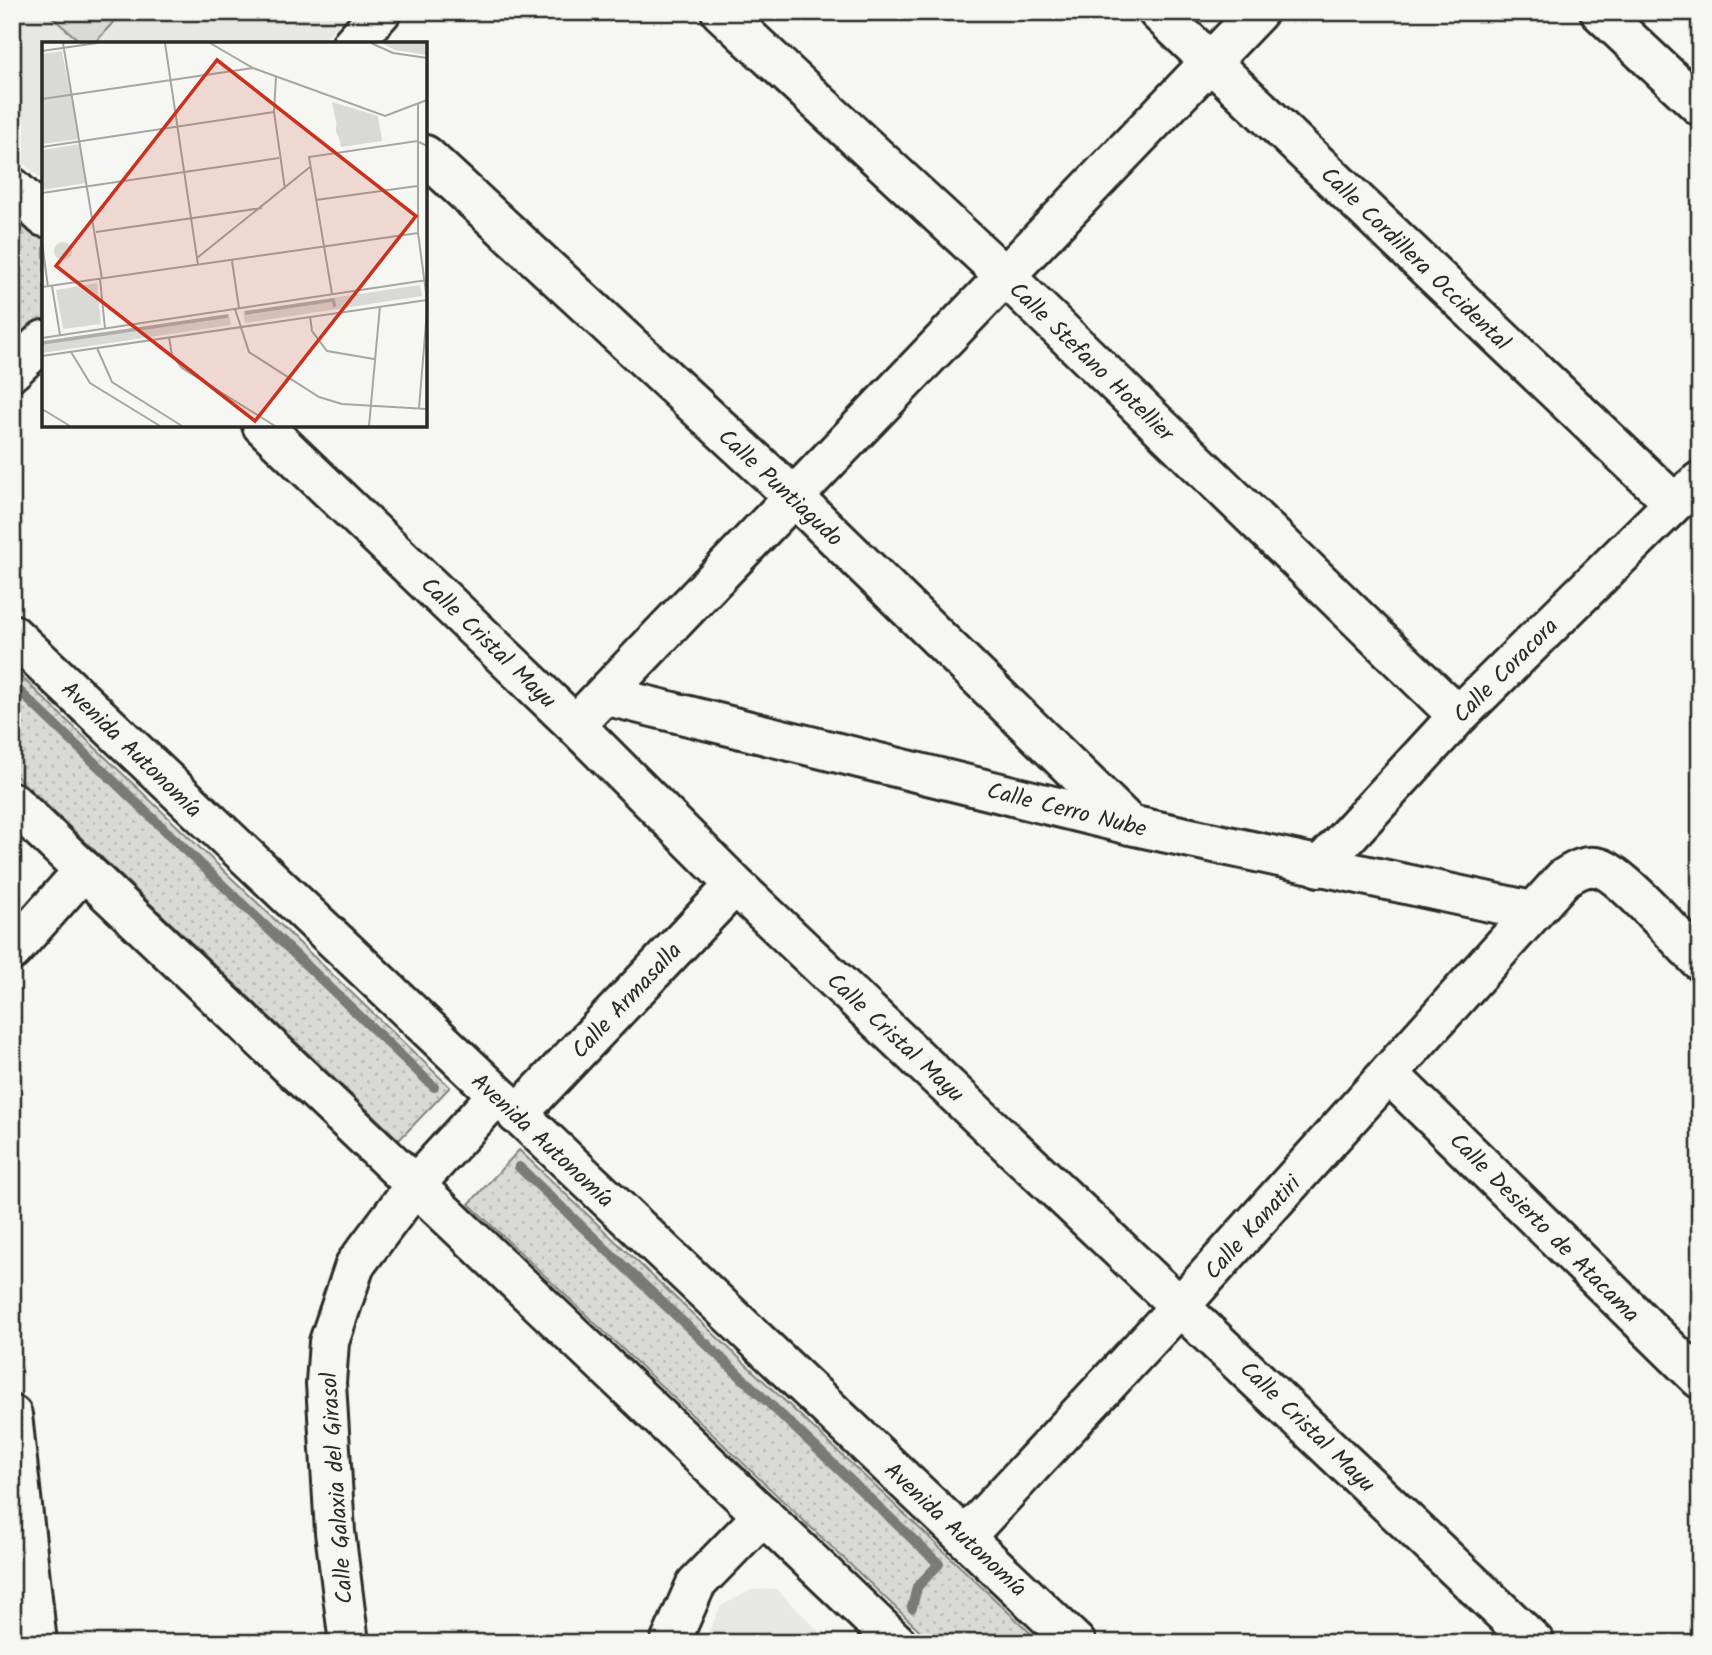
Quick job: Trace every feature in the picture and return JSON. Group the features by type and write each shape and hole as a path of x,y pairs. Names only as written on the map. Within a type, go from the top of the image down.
{"street":[{"path":"354,42 381,12"},
{"name":"Calle Stefano Hotellier","path":"721,12 1005,276 1458,716"},
{"name":"Calle Cordillera Occidental","path":"1158,12 1687,492"},
{"path":"575,725 1258,12"},
{"path":"1600,12 1700,106"},
{"name":"Calle Puntiagudo","path":"427,157 794,497 1129,825"},
{"path":"12,187 42,215"},
{"path":"12,371 42,342"},
{"name":"Calle Cristal Mayu","path":"264,427 575,725 735,886 1535,1643"},
{"name":"Calle Coracora","path":"1319,867 1458,716 1687,492"},
{"name":"Avenida Autonomía","path":"12,634 1076,1643"},
{"name":"Calle Cerro Nube","path":"604,695 1129,825 1532,911"},
{"path":"12,802 897,1643"},
{"path":"1532,911 1564,878 1581,868 1600,868 1619,880 1700,961"},
{"path":"12,951 84,870"},
{"name":"Calle Armasalla","path":"507,1105 735,886"},
{"name":"Calle Kanatiri","path":"965,1537 1181,1306 1532,911"},
{"name":"Calle Desierto de Atacama","path":"1389,1074 1700,1380"},
{"name":"Calle Galaxia del Girasol","path":"349,1643 335,1532 326,1383 329,1342 355,1265 416,1184 507,1105"},
{"path":"12,1415 37,1643"},
{"path":"670,1643 696,1584 763,1515"}],"shaded area":[{"path":"12,12 350,12 322,42 42,42 42,180 12,152"},
{"path":"46,12 122,12 96,42 81,42"},
{"path":"12,206 42,235 42,323 12,351"},
{"path":"12,668 450,1087 399,1140 12,772"},
{"path":"519,1150 1041,1643 933,1643 469,1204"},
{"path":"776,1589 831,1643 703,1643 721,1606 751,1590"}],"waterway":[{"path":"12,684 434,1087"},
{"path":"519,1167 939,1564 917,1587 912,1608"}]}
